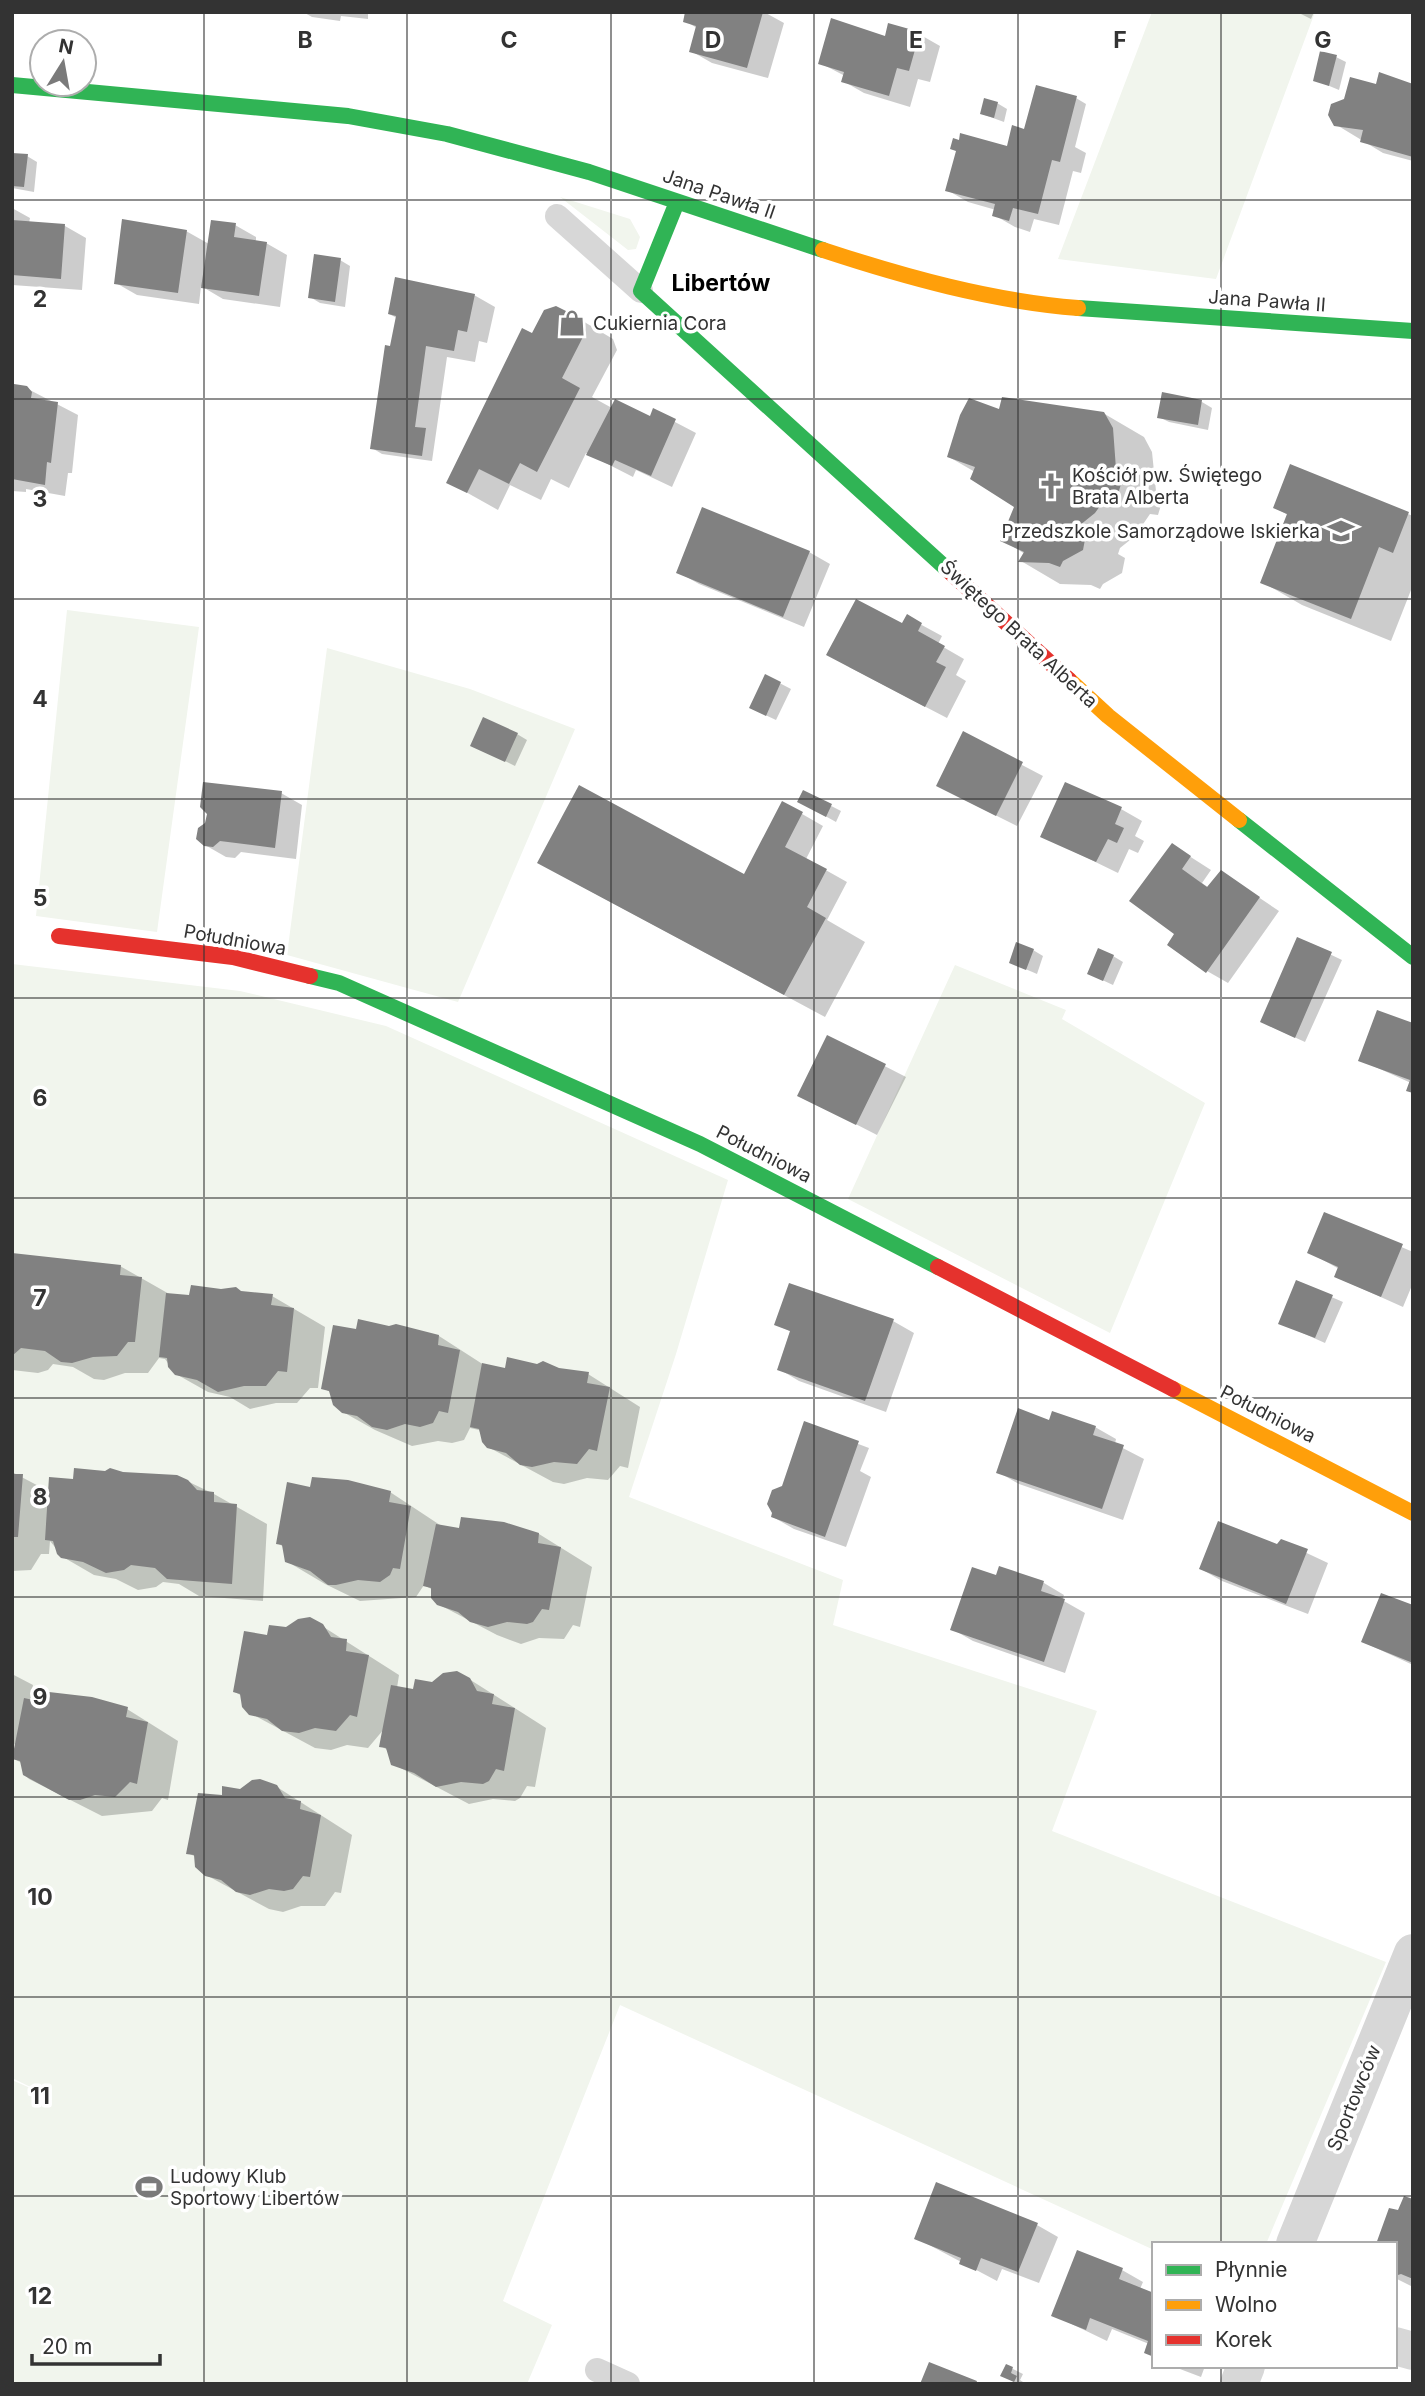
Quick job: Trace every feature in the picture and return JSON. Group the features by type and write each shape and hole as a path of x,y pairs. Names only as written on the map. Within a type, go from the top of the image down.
{"street":[{"name":"Jana Pawła II","path":"12,85 336,115 407,126 589,172 838,255 917,279 988,295 1059,306 1413,331"},
{"path":"641,291 677,202"},
{"name":"Świętego Brata Alberta","path":"641,291 1108,716 1413,957"},
{"name":"Południowa","path":"59,936 233,957 339,983 700,1144 1413,1513"},
{"name":"Sportowców","path":"1296,2242 1413,1952"},
{"path":"1238,2384 1245,2368"}],"lane":[{"name":"Świętego Brata Alberta","path":"557,216 641,291"},
{"path":"1108,716 1125,698"},
{"path":"597,2370 628,2384"}],"shaded area":[{"path":"1152,12 1315,12 1216,279 1058,259"},
{"path":"560,197 630,219 640,237 636,249 628,250"},
{"path":"67,610 199,627 157,932 36,916"},
{"path":"327,648 470,689 575,729 458,1002 287,955"},
{"path":"12,964 240,991 386,1026 728,1180 676,1354 629,1497 843,1580 833,1625 1097,1711 1052,1831 1386,1962 1267,2242 1152,2242 1152,2249 620,2005 503,2301 552,2325 527,2384 12,2384 12,2080 53,2098 12,2078"},
{"path":"955,965 1066,1010 1062,1019 1205,1103 1110,1333 848,1199"}],"building":[{"path":"685,12 763,12 747,68 689,52 696,26 683,22"},
{"path":"831,18 885,36 888,23 920,32 909,71 897,68 889,96 841,82 844,72 818,64"},
{"path":"1320,51 1337,55 1329,86 1313,81"},
{"path":"1379,72 1413,84 1413,157 1360,142 1363,130 1334,126 1328,115 1331,104 1344,99 1350,77 1376,84"},
{"path":"1036,85 1077,96 1060,162 1052,160 1038,214 1013,208 1009,221 992,216 995,204 945,191 956,151 950,149 953,138 959,140 960,133 1007,146 1012,125 1024,129"},
{"path":"984,98 998,102 994,118 980,114"},
{"path":"12,153 28,154 24,187 12,186"},
{"path":"122,219 187,230 178,293 114,284"},
{"path":"12,220 65,224 61,279 12,275"},
{"path":"211,220 236,223 234,237 267,242 259,296 201,288"},
{"path":"314,254 341,258 335,302 308,298"},
{"path":"395,277 475,294 467,332 458,330 454,351 426,346 415,427 426,428 422,456 370,449 385,345 390,346 396,316 388,314"},
{"path":"556,306 582,319 586,331 562,378 580,388 537,472 520,463 509,484 479,469 467,493 446,483 522,328 532,333 544,310"},
{"path":"14,384 27,386 32,392 31,398 58,402 51,463 47,462 45,485 12,479"},
{"path":"1162,392 1202,400 1198,425 1157,418"},
{"name":"Kościół pw. Świętego Brata Alberta","path":"1002,397 1104,412 1113,428 1116,469 1125,471 1118,494 1110,492 1095,513 1080,525 1078,533 1086,534 1083,550 1063,561 1060,567 1049,563 1018,562 1024,552 1000,541 1014,507 970,479 975,467 947,457 960,415 969,398 999,409"},
{"path":"615,399 650,416 653,408 676,419 651,476 615,460 612,466 586,455"},
{"name":"Przedszkole Samorządowe Iskierka","path":"1290,464 1409,512 1393,553 1379,547 1351,619 1260,583 1287,514 1273,508"},
{"path":"702,507 810,551 783,617 676,573"},
{"path":"856,599 902,623 907,614 922,623 918,631 945,646 936,662 946,667 925,707 826,655"},
{"path":"765,674 781,682 766,716 749,708"},
{"path":"483,717 518,733 505,762 470,746"},
{"path":"963,731 1023,762 996,816 936,786"},
{"path":"203,782 282,791 275,848 220,841 213,847 204,846 196,839 198,828 205,823 207,814 200,807"},
{"path":"1065,782 1122,807 1115,824 1124,828 1117,843 1108,839 1096,862 1040,837"},
{"path":"579,785 744,874 782,801 803,812 785,847 827,869 807,907 826,918 784,995 537,863"},
{"path":"803,790 832,804 826,817 797,802"},
{"path":"1172,843 1191,856 1182,869 1207,887 1221,870 1260,897 1206,973 1167,945 1174,934 1129,901"},
{"path":"1297,937 1332,952 1295,1038 1260,1022"},
{"path":"1016,942 1034,949 1026,970 1009,963"},
{"path":"1098,948 1114,955 1103,981 1087,974"},
{"path":"1377,1010 1413,1023 1413,1093 1406,1091 1410,1080 1358,1061"},
{"path":"827,1035 886,1064 856,1125 797,1096"},
{"path":"1324,1212 1403,1244 1381,1297 1334,1277 1338,1267 1307,1253"},
{"path":"12,1253 121,1265 120,1275 142,1277 135,1342 128,1342 117,1356 93,1357 72,1363 61,1362 45,1351 21,1348 12,1356"},
{"path":"1296,1280 1333,1295 1315,1338 1278,1324"},
{"path":"789,1283 894,1319 865,1401 777,1370 790,1331 774,1325"},
{"path":"191,1285 221,1289 236,1287 241,1291 273,1294 271,1305 294,1308 287,1372 278,1371 266,1386 244,1386 218,1392 197,1380 175,1375 168,1367 167,1358 159,1357 166,1293 189,1295"},
{"path":"358,1319 389,1326 396,1324 439,1335 438,1345 460,1350 448,1413 439,1411 433,1423 420,1427 405,1424 387,1430 372,1427 357,1416 342,1413 333,1405 329,1391 321,1389 333,1325 356,1329"},
{"path":"507,1357 537,1364 543,1361 559,1368 589,1372 587,1383 610,1387 597,1451 589,1449 577,1464 554,1462 532,1467 520,1465 506,1453 487,1448 482,1442 479,1429 470,1427 482,1363 505,1368"},
{"path":"1018,1408 1049,1420 1052,1411 1096,1426 1093,1435 1124,1445 1102,1509 996,1473"},
{"path":"804,1421 859,1441 825,1537 771,1517 772,1513 767,1504 772,1490 782,1486"},
{"path":"74,1468 105,1471 110,1468 123,1472 177,1475 188,1480 197,1490 214,1492 214,1502 237,1504 232,1584 167,1579 155,1568 131,1565 124,1570 106,1573 83,1562 61,1558 53,1541 45,1540 49,1477 73,1479"},
{"path":"12,1474 23,1474 18,1537 12,1537"},
{"path":"312,1477 348,1480 391,1491 389,1502 411,1506 400,1569 393,1568 390,1575 380,1582 358,1580 328,1585 310,1571 285,1562 282,1545 276,1544 287,1482 310,1487"},
{"path":"461,1517 504,1522 539,1533 538,1543 561,1547 549,1610 542,1609 533,1622 527,1624 507,1622 488,1627 470,1622 458,1612 437,1605 431,1598 431,1588 423,1586 436,1524 459,1528"},
{"path":"1218,1521 1277,1544 1281,1539 1308,1549 1286,1604 1199,1569"},
{"path":"999,1566 1044,1581 1041,1591 1065,1599 1044,1662 950,1630 972,1567 996,1575"},
{"path":"1381,1593 1413,1605 1413,1663 1361,1642"},
{"path":"310,1617 323,1624 331,1637 347,1639 346,1651 369,1655 357,1717 350,1715 336,1731 315,1728 299,1733 282,1731 267,1719 249,1715 242,1707 240,1694 233,1692 244,1631 267,1635 269,1625 286,1627 298,1619"},
{"path":"457,1671 470,1678 477,1691 494,1694 492,1704 515,1708 504,1771 496,1769 489,1781 483,1784 461,1782 436,1787 414,1773 391,1765 386,1748 379,1747 391,1685 413,1689 415,1679 432,1682 443,1673"},
{"path":"49,1692 92,1697 128,1707 126,1717 148,1722 137,1784 130,1782 115,1797 95,1795 69,1800 23,1775 20,1761 12,1759 24,1698 47,1703"},
{"path":"260,1779 277,1785 285,1798 301,1801 300,1809 321,1815 310,1877 303,1876 293,1889 269,1889 250,1895 236,1892 221,1880 205,1876 195,1867 194,1855 186,1854 198,1793 222,1795 222,1786 240,1789 252,1780"},
{"path":"936,2182 1038,2223 1018,2272 981,2258 976,2271 959,2264 961,2258 914,2239"},
{"path":"1404,2196 1413,2199 1413,2279 1401,2274 1397,2275 1397,2242 1377,2242 1389,2208 1398,2210"},
{"path":"1077,2250 1123,2268 1119,2279 1152,2292 1152,2356 1144,2353 1148,2341 1090,2318 1086,2330 1051,2316"},
{"path":"929,2362 977,2381 976,2384 920,2384"},
{"path":"1006,2364 1013,2367 1011,2373 1017,2376 1014,2382 1000,2376"}],"traffic: fast":[{"path":"12,85 348,116 447,134 589,172 823,250"},
{"path":"677,202 641,291 949,571"},
{"path":"1078,308 1413,331"},
{"path":"1239,820 1413,957"},
{"path":"310,976 339,983 700,1144 938,1267"}],"traffic: slow":[{"path":"823,250 981,294 1078,308"},
{"path":"1069,680 1108,716 1239,820"},
{"path":"1173,1389 1413,1513"}],"traffic: jam":[{"path":"949,571 1069,680"},
{"path":"59,936 233,957 310,976"},
{"path":"938,1267 1173,1389"}],"place":[{"name":"Cukiernia Cora","path":"572,323"},
{"name":"Kościół pw. Świętego Brata Alberta","path":"1051,486"},
{"name":"Przedszkole Samorządowe Iskierka","path":"1341,531"},
{"name":"Ludowy Klub Sportowy Libertów","path":"149,2187"}],"district":[{"name":"Libertów","path":"721,283"}]}
